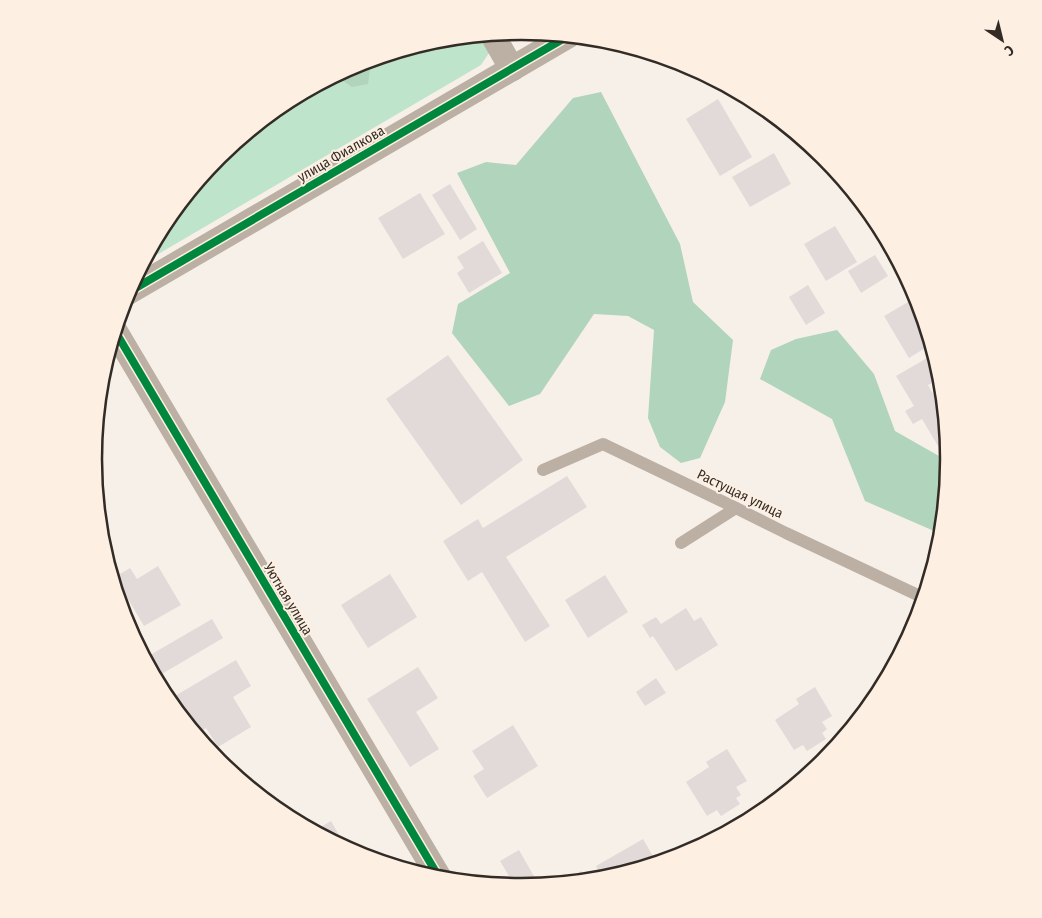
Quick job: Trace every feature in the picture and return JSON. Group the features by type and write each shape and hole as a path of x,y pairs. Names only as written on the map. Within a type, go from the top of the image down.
{"street":[{"path":"496,41 512,68"},
{"name":"улица Фиалкова","path":"140,285 557,42"},
{"name":"Уютная улица","path":"120,339 434,869"}],"lane":[{"name":"Растущая улица","path":"543,470 603,444 918,595"},
{"path":"681,543 736,508"}],"green space":[{"path":"485,42 489,53 481,65 154,256 189,204 225,163 266,127 312,96 336,83 386,62 439,48"},
{"path":"370,68 368,84 352,87 342,80"},
{"path":"601,92 680,244 693,302 733,340 725,402 700,458 681,463 660,447 648,418 654,330 628,316 594,314 540,394 509,406 452,333 458,304 510,273 457,173 486,162 516,165 573,98"},
{"path":"837,330 874,374 895,431 940,457 939,486 934,531 865,501 832,419 760,379 771,350 796,339"}],"building":[{"path":"718,99 752,157 720,176 686,119"},
{"path":"774,153 791,184 750,207 732,177"},
{"path":"450,184 477,229 460,240 432,195"},
{"path":"420,193 445,234 403,259 378,218"},
{"path":"835,226 857,262 826,281 804,244"},
{"path":"483,241 502,273 469,293 457,273 464,268 457,257"},
{"path":"875,255 888,276 861,293 848,271"},
{"path":"808,285 825,313 806,325 789,297"},
{"path":"909,301 925,348 909,358 884,316"},
{"path":"448,355 523,460 461,505 386,399"},
{"path":"928,358 933,382 928,385 935,397 936,404 939,432 938,446 922,419 913,424 905,411 914,406 896,376"},
{"path":"567,476 587,507 506,557 550,626 525,642 482,572 468,581 443,541 478,519 483,528"},
{"path":"158,566 181,605 144,626 123,590 118,575 130,568 137,579"},
{"path":"390,574 417,617 368,648 341,605"},
{"path":"605,575 628,612 588,638 565,600"},
{"path":"686,608 694,621 701,617 718,645 676,671 653,636 650,638 642,625 656,617 661,624"},
{"path":"212,619 223,638 162,674 151,655"},
{"path":"236,660 251,686 233,697 251,727 218,747 206,728 202,731 176,696"},
{"path":"418,667 438,698 416,712 439,749 410,767 367,699"},
{"path":"656,678 666,693 645,706 636,692"},
{"path":"815,687 832,716 822,722 827,729 822,733 826,739 807,751 803,745 794,750 775,720 799,704 796,699"},
{"path":"513,725 538,766 487,798 473,776 484,769 472,751"},
{"path":"727,749 747,781 736,787 741,795 736,798 740,804 721,816 717,810 707,816 686,782 709,767 706,762"},
{"path":"331,821 340,837 336,835 321,827"},
{"path":"643,839 653,857 603,870 599,871 596,866"},
{"path":"519,850 535,877 510,878 500,861"}],"cycle path":[{"path":"140,285 558,42"},
{"path":"120,339 434,869"}]}
